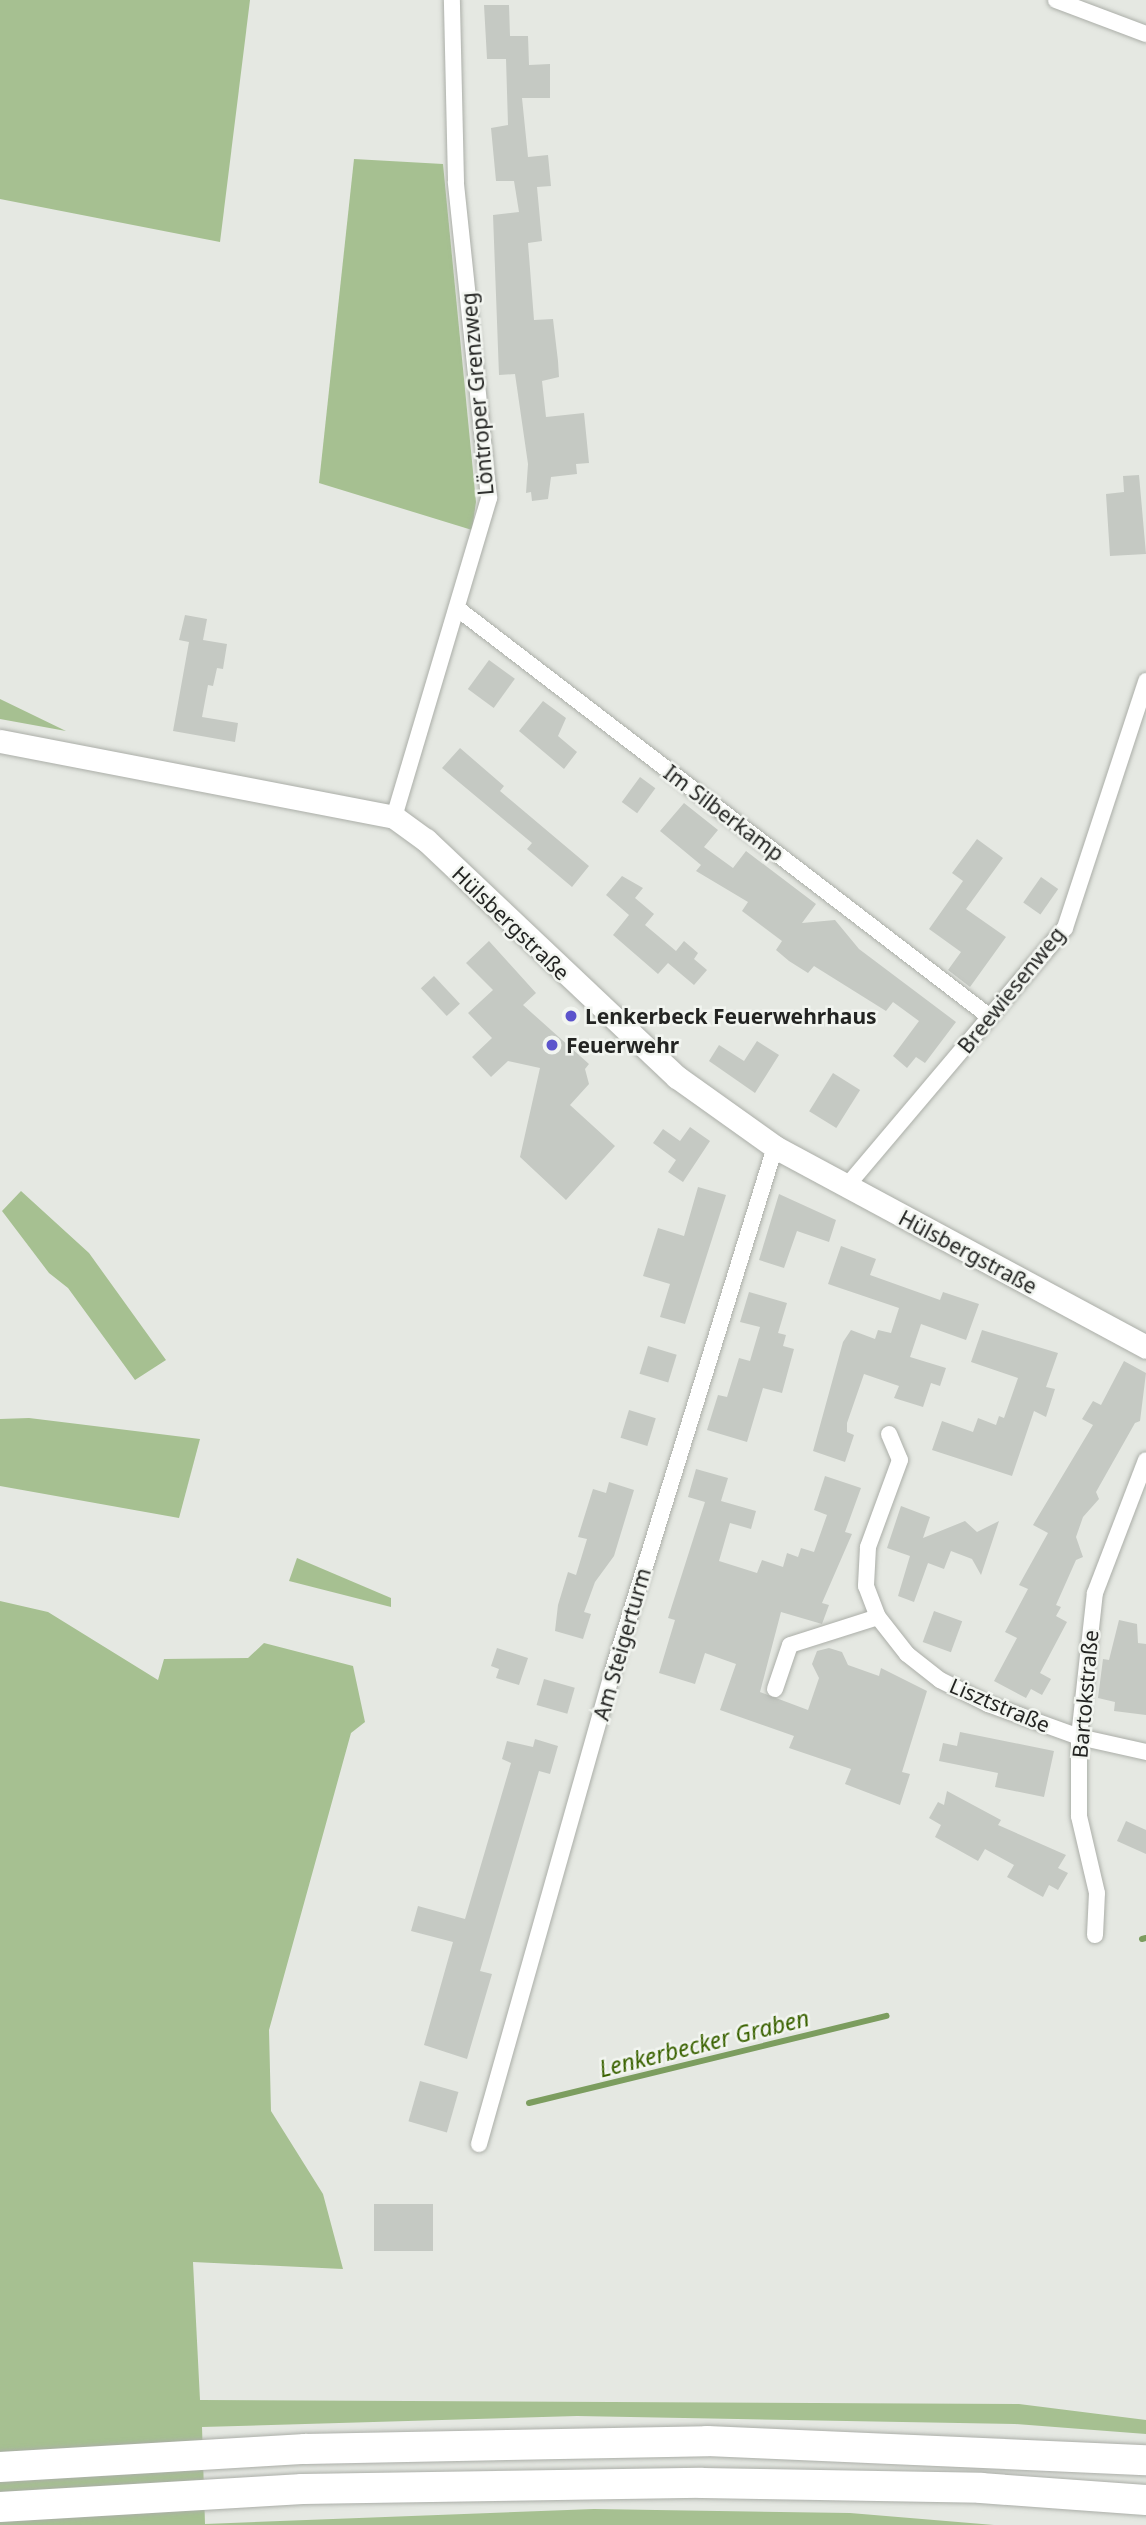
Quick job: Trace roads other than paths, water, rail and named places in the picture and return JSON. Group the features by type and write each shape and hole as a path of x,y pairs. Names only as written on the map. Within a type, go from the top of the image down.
{"highway":[{"path":"0,2467 305,2449 707,2441 974,2449 1146,2460"},
{"path":"0,2507 302,2489 702,2483 981,2488 1146,2500"}],"street":[{"name":"Löntroper Grenzweg","path":"394,817 489,498 456,182 452,0"},
{"path":"1056,0 1146,34"},
{"name":"Im Silberkamp","path":"458,609 990,1017"},
{"name":"Breewiesenweg","path":"846,1187 1065,928 1146,681"},
{"name":"Hülsbergstraße","path":"0,741 394,817 426,840 677,1077 775,1147 1146,1347"},
{"name":"Am Steigerturm","path":"480,2144 612,1673 775,1147"},
{"name":"Lisztstraße","path":"889,1434 900,1460 868,1547 866,1586 878,1617 907,1654 940,1680 988,1704 1079,1737 1146,1752"},
{"name":"Bartokstraße","path":"1095,1935 1097,1893 1079,1816 1079,1737 1095,1594 1146,1460"},
{"path":"775,1689 790,1645 878,1617"}],"waterway":[{"name":"Lenkerbecker Graben","path":"1142,1939 1146,1938"},
{"name":"Lenkerbecker Graben","path":"529,2103 887,2016"}],"place":[{"name":"Lenkerbeck Feuerwehrhaus","path":"571,1016"},
{"name":"Feuerwehr","path":"552,1045"}]}
